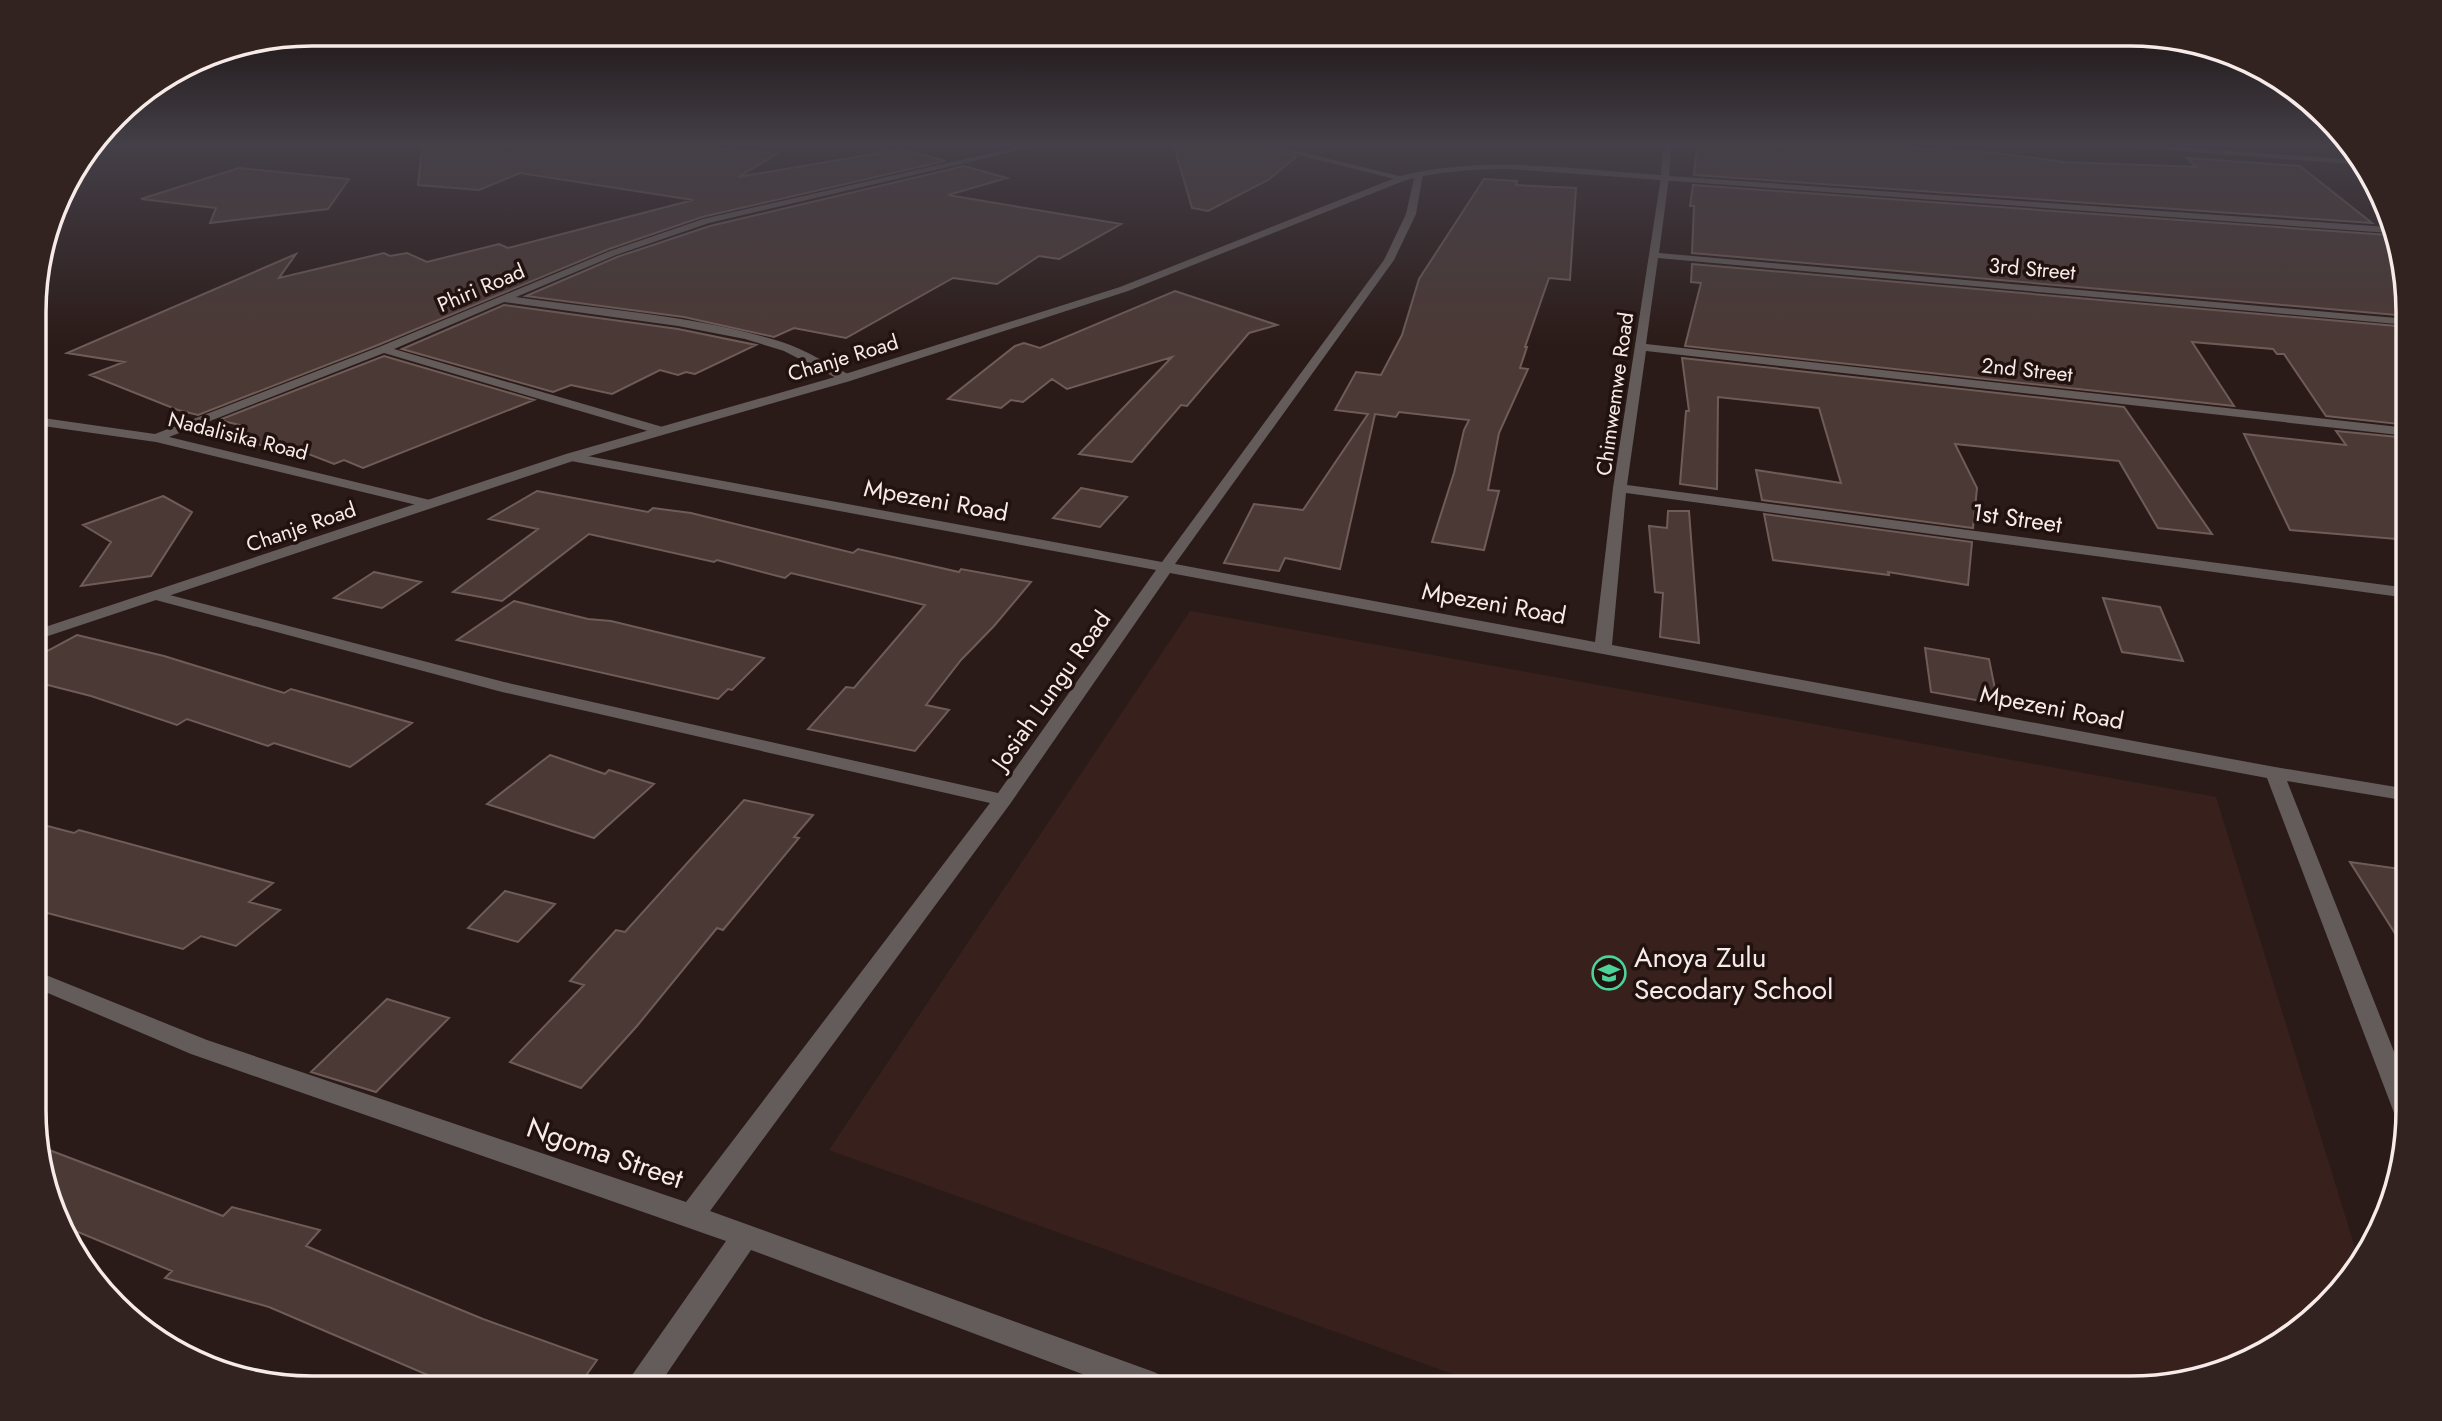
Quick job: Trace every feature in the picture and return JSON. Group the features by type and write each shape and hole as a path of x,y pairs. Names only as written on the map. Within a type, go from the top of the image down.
{"street":[{"name":"Phiri Road","path":"156,438 383,349 613,253 706,220 740,212"},
{"name":"Chanje Road","path":"46,632 571,457 846,378 1124,289 1319,212"},
{"name":"Josiah Lungu Road","path":"691,1216 1003,800 1166,567 1389,260 1410,212"},
{"name":"Chimwemwe Road","path":"1603,648 1620,488 1660,212"},
{"name":"Chanje Road","path":"2147,212 2383,230"},
{"name":"3rd Street","path":"1653,255 2396,321"},
{"path":"504,299 696,327 754,339 782,346 846,378"},
{"name":"2nd Street","path":"1642,347 2396,431"},
{"path":"383,349 662,431"},
{"name":"Nadalisika Road","path":"46,422 156,438 429,504"},
{"name":"Mpezeni Road","path":"571,457 2275,773 2396,793"},
{"name":"1st Street","path":"1620,488 2396,591"},
{"path":"157,596 502,687 1003,800"},
{"path":"2275,773 2396,1087"},
{"name":"Ngoma Street","path":"46,983 199,1047 691,1216 1124,1376"},
{"path":"648,1376 745,1236"}],"shaded area":[{"name":"Anoya Zulu Secodary School","path":"1190,611 2216,797 2356,1251 2319,1298 2264,1340 2216,1361 2165,1373 2130,1376 1458,1376 829,1150"}],"building":[{"path":"214,212 300,212 210,223"},
{"path":"646,212 722,212 609,249 378,345 198,415 178,410 90,375 124,362 67,353 296,254 279,278 384,253 390,256 407,253 427,262 499,244 508,248"},
{"path":"768,212 1051,212 1121,224 1059,259 1039,256 997,284 953,278 846,338 794,328 774,337 684,317 526,296 617,257 710,226"},
{"path":"1462,212 1574,212 1570,280 1549,278 1520,368 1528,369 1499,433 1488,490 1499,491 1484,550 1432,542 1469,420 1399,412 1396,417 1375,414 1340,569 1285,558 1279,571 1224,563 1254,504 1303,510 1368,414 1335,410 1356,372 1381,375 1402,335 1419,279"},
{"path":"1694,212 2073,212 2385,235 2394,277 2396,315 1692,253"},
{"path":"2221,212 2359,212 2372,223"},
{"path":"1692,264 2396,326 2396,424 2326,416 2284,354 2277,354 2273,349 2192,342 2234,406 1685,346 1701,283 1691,282"},
{"path":"1175,291 1277,325 1249,333 1187,406 1181,405 1132,462 1079,454 1172,357 1067,389 1052,379 1023,402 1011,400 1001,408 948,399 1015,346 1024,343 1040,348"},
{"path":"504,305 678,329 756,345 695,374 686,372 678,375 660,370 612,394 571,385 553,392 402,349"},
{"path":"384,356 534,400 363,468 344,460 334,464 288,446 275,451 229,432 244,426 219,420"},
{"path":"1682,358 2124,407 2212,534 2158,528 2119,461 1955,444 1977,488 1973,528 1762,500 1756,470 1841,483 1819,408 1718,397 1717,489 1680,484 1686,411 1689,411"},
{"path":"2336,431 2396,437 2396,539 2290,530 2244,434 2346,445"},
{"path":"1081,488 1127,497 1100,527 1053,518"},
{"path":"537,491 648,512 653,508 691,513 853,553 858,549 959,572 961,569 1031,582 961,660 926,705 949,710 915,751 808,729 846,687 854,688 925,605 791,573 785,578 717,560 714,562 589,534 502,601 453,592 538,529 489,519"},
{"path":"163,496 192,512 151,576 81,586 111,542 83,525"},
{"path":"1668,511 1689,511 1699,643 1660,637 1663,593 1655,592 1649,526 1667,528"},
{"path":"1764,514 1972,542 1968,585 1888,572 1889,575 1773,560"},
{"path":"374,572 421,582 382,608 334,598"},
{"path":"2103,598 2160,607 2183,661 2122,652"},
{"path":"514,601 764,658 732,690 728,689 718,699 457,640"},
{"path":"77,635 164,656 284,693 291,689 412,723 350,767 274,743 268,746 187,719 177,725 91,696 46,685 46,652"},
{"path":"1925,648 1989,659 1998,704 1931,692"},
{"path":"550,755 605,774 609,770 654,784 594,838 487,804"},
{"path":"744,800 813,815 794,837 799,838 723,930 717,928 637,1026 581,1088 510,1062 584,985 570,981 616,930 625,932"},
{"path":"46,826 74,833 79,830 273,883 249,902 280,910 236,946 201,936 183,949 46,913"},
{"path":"2350,862 2396,868 2396,935"},
{"path":"505,891 555,904 518,942 468,928"},
{"path":"387,999 449,1018 376,1092 311,1072"},
{"path":"49,1150 223,1216 232,1207 320,1230 306,1246 483,1319 597,1360 586,1376 430,1376 269,1307 165,1278 172,1271 75,1231 60,1195"}],"place":[{"name":"Anoya Zulu Secodary School","path":"1609,973"}]}
